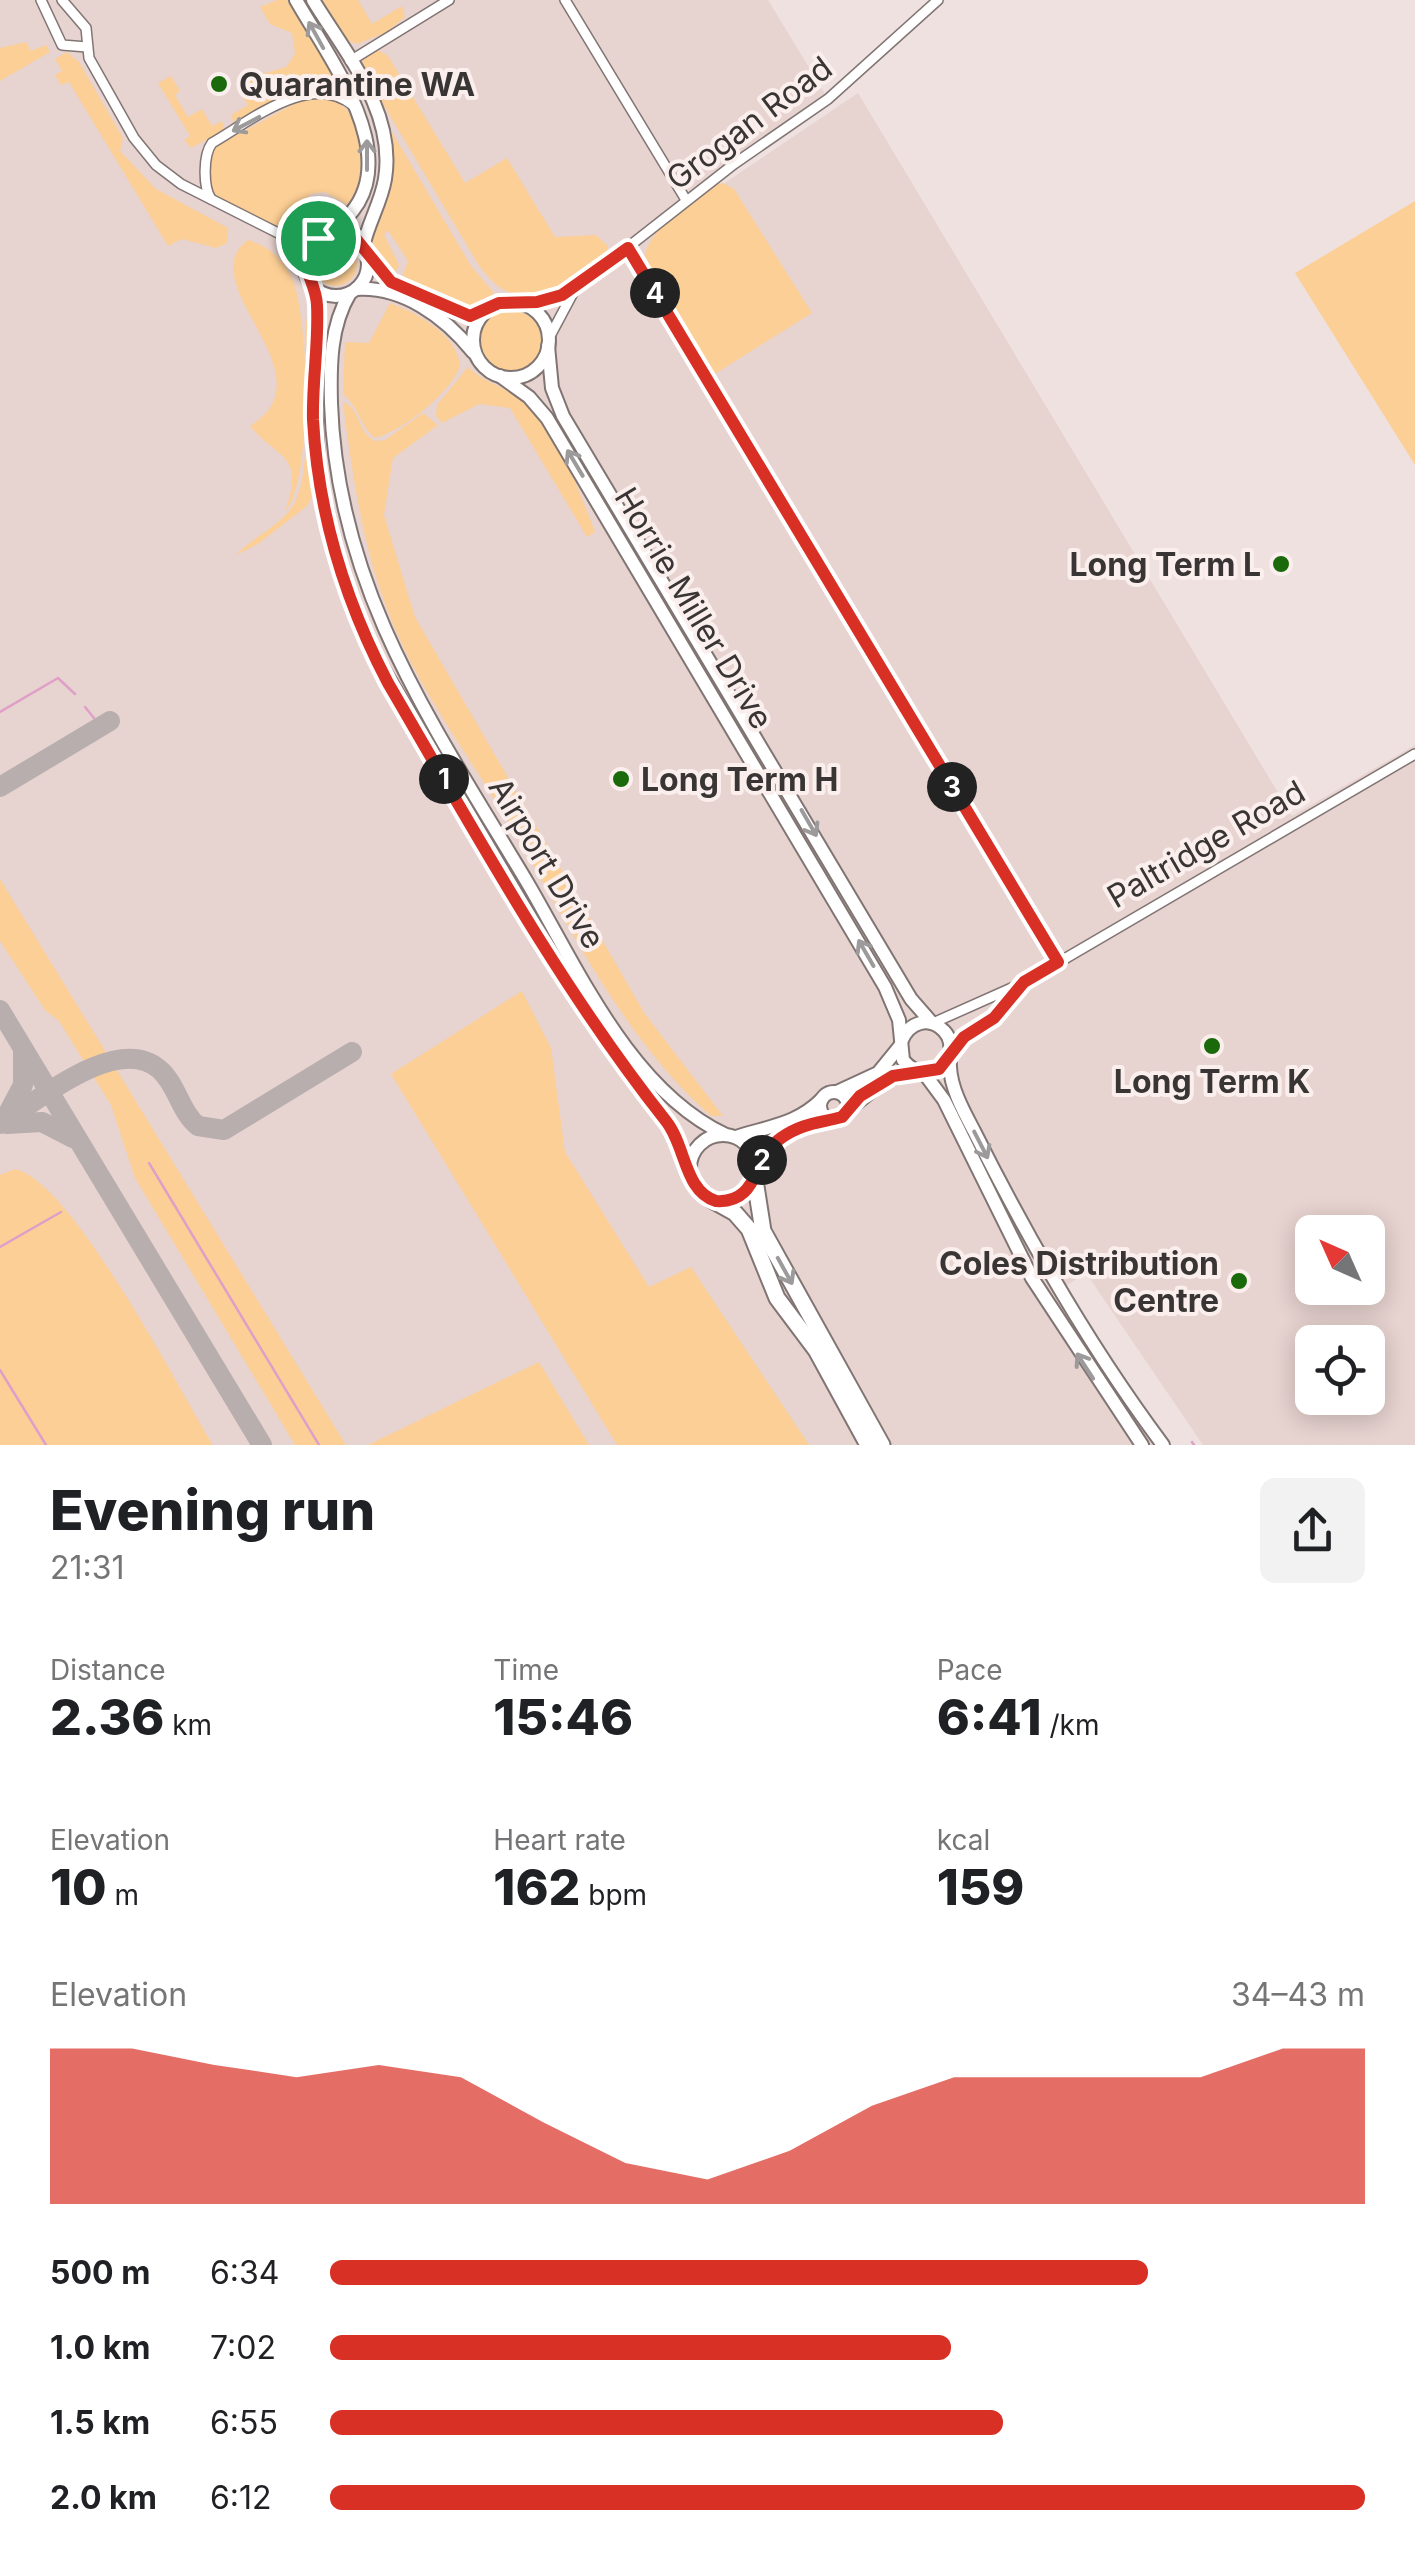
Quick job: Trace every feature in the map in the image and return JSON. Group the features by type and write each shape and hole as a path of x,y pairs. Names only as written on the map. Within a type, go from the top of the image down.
{"highway":[{"path":"756,1174 763,1231 882,1445"},
{"path":"710,1199 735,1213 749,1229 777,1298 816,1350 868,1445"}],"main road":[{"path":"296,0 362,116 368,144 367,177 352,212 323,235 304,265 312,285 330,296 387,291 433,313 500,376 514,378 534,370 548,342 538,313 522,303 506,302 464,316 391,282 348,234 323,235"},
{"path":"313,0 381,118 387,148 385,180 365,252 366,276 353,291"},
{"name":"Airport Drive","path":"312,285 317,307 313,393 319,476 340,572 368,645 537,933 594,1025 673,1129 690,1166"},
{"name":"Airport Drive","path":"353,291 334,341 333,433 348,528 376,616 423,708 628,1047 683,1112 731,1136"},
{"path":"477,358 473,333 486,310"},
{"name":"Horrie Miller Drive","path":"548,342 552,388 563,416 911,1000 933,1023"},
{"name":"Horrie Miller Drive","path":"500,376 536,403 581,474 886,986 899,1020 901,1043"},
{"path":"951,1053 939,1069 884,1081 847,1111 807,1123 779,1139 736,1199 710,1199 694,1186 690,1166 701,1143 785,1125 808,1113 822,1099 884,1068 913,1026 933,1023 949,1038 957,1092 1026,1234 1106,1367 1162,1445"},
{"path":"901,1043 904,1060 944,1100 1032,1278 1142,1445"},
{"path":"837,1092 846,1099 847,1111"},
{"path":"822,1099 821,1111 830,1119"},
{"path":"731,1136 750,1147 756,1174"}],"street":[{"path":"41,0 65,48 87,43"},
{"path":"62,0 78,22 148,157 164,173 284,236 323,235"},
{"path":"350,61 449,0"},
{"path":"566,0 686,200"},
{"name":"Grogan Road","path":"522,303 552,298 586,280 686,200 828,99 938,0"},
{"path":"211,199 207,192 207,149 234,131 316,90 341,96 362,116"},
{"path":"628,248 1058,962"},
{"name":"Grogan Road","path":"548,342 564,304 586,280"},
{"name":"Paltridge Road","path":"933,1023 1024,982 1415,754"},
{"name":"Paltridge Road","path":"951,1053 970,1032 994,1018 1024,982"}],"shaded area":[{"path":"0,0 768,0 828,99 751,151 640,240 858,93 1292,816 1415,745 1415,1445 1203,1445 1086,1273 1064,1287 1170,1445 0,1445"},
{"path":"287,0 341,89 309,88 234,124 231,115 248,105 241,94 247,92 244,79 286,67 295,54 292,33 270,24 260,7"},
{"path":"319,0 358,0 372,24 402,6 405,17 387,32 357,44 346,40"},
{"path":"26,42 31,51 46,45 50,52 0,81 0,48"},
{"path":"377,49 388,56 465,183 507,158 555,237 596,235 608,246 607,257 575,280 542,295 509,292 493,282 478,264 361,67 363,59"},
{"path":"67,52 79,62 123,138 120,151 156,189 228,228 227,243 216,248 182,239 168,246 69,82 61,85 55,75 62,71 55,59"},
{"path":"171,76 180,91 175,95 188,117 202,109 212,126 222,121 225,130 191,148 184,140 190,136 158,83"},
{"path":"323,94 351,115 363,142 361,173 349,206 325,192 311,194 290,233 216,197 209,172 215,147 299,101"},
{"path":"392,132 471,266 494,293 488,305 457,310 400,283 408,261 388,230 384,235 399,265 393,278 372,254 369,243 390,185"},
{"path":"723,183 734,189 812,313 710,377 643,268 645,255 658,231 714,185"},
{"path":"317,200 326,200 344,213 324,231 297,234"},
{"path":"1415,201 1415,465 1295,273"},
{"path":"248,240 269,250 286,267 293,281 302,329 304,435 294,495 285,512 292,478 290,468 250,426 272,405 277,381 270,356 235,280 234,258"},
{"path":"335,242 351,248 357,264 351,280 335,286 319,280 313,264 319,248"},
{"path":"390,303 443,334 460,365 448,387 425,409 375,438 343,394 345,342 369,343"},
{"path":"510,310 532,320 542,342 532,364 510,374 488,364 478,342 488,320"},
{"path":"307,317 311,317 308,408 314,493 307,506 258,544 236,555 288,512 301,487 306,440"},
{"path":"468,367 514,394 540,418 568,465 595,532 587,537 510,408 479,404 442,423 436,416 437,405"},
{"path":"343,402 375,441 385,440 423,413 438,425 393,458 384,515 415,617 645,1014 723,1116 711,1116 679,1084 622,1013 420,679 396,631 376,576 356,490"},
{"path":"0,879 346,1445 295,1445 135,1178 111,1105 59,1021 45,1010 0,941"},
{"path":"522,991 551,1048 565,1152 649,1287 691,1267 809,1445 617,1445 391,1074"},
{"path":"15,1169 38,1182 94,1247 213,1445 0,1445 0,1175"},
{"path":"539,1362 589,1445 368,1445"}],"waterway":[{"path":"0,712 58,678 75,694"},
{"path":"85,707 94,718"},
{"path":"149,1163 319,1445"},
{"path":"0,1247 61,1212"},
{"path":"0,1370 46,1445"}],"taxiway":[{"path":"0,787 110,721"},
{"path":"0,1010 262,1445"},
{"path":"0,1124 78,1074 122,1059 142,1060 159,1069 198,1126 224,1130 352,1052"},
{"path":"5,1119 23,1085 23,1053"},
{"path":"7,1124 42,1122 73,1138"}],"place":[{"name":"Quarantine WA","path":"219,84"},
{"name":"Long Term L","path":"1281,564"},
{"name":"Long Term H","path":"621,779"},
{"name":"Long Term K","path":"1212,1046"},
{"name":"Coles Distribution Centre","path":"1239,1281"}],"route":[{"path":"327,233 348,234 391,282 457,314 470,316 499,303 537,302 562,295 628,248 1058,962 1015,990 1002,1010 964,1037 939,1069 893,1076 860,1096 842,1117 817,1120 779,1139 757,1169 752,1186 736,1199 716,1201 694,1186 684,1149 673,1129 594,1025 400,705 368,645 331,540 315,446 317,302 304,265 310,245 318,238 327,233"}]}
